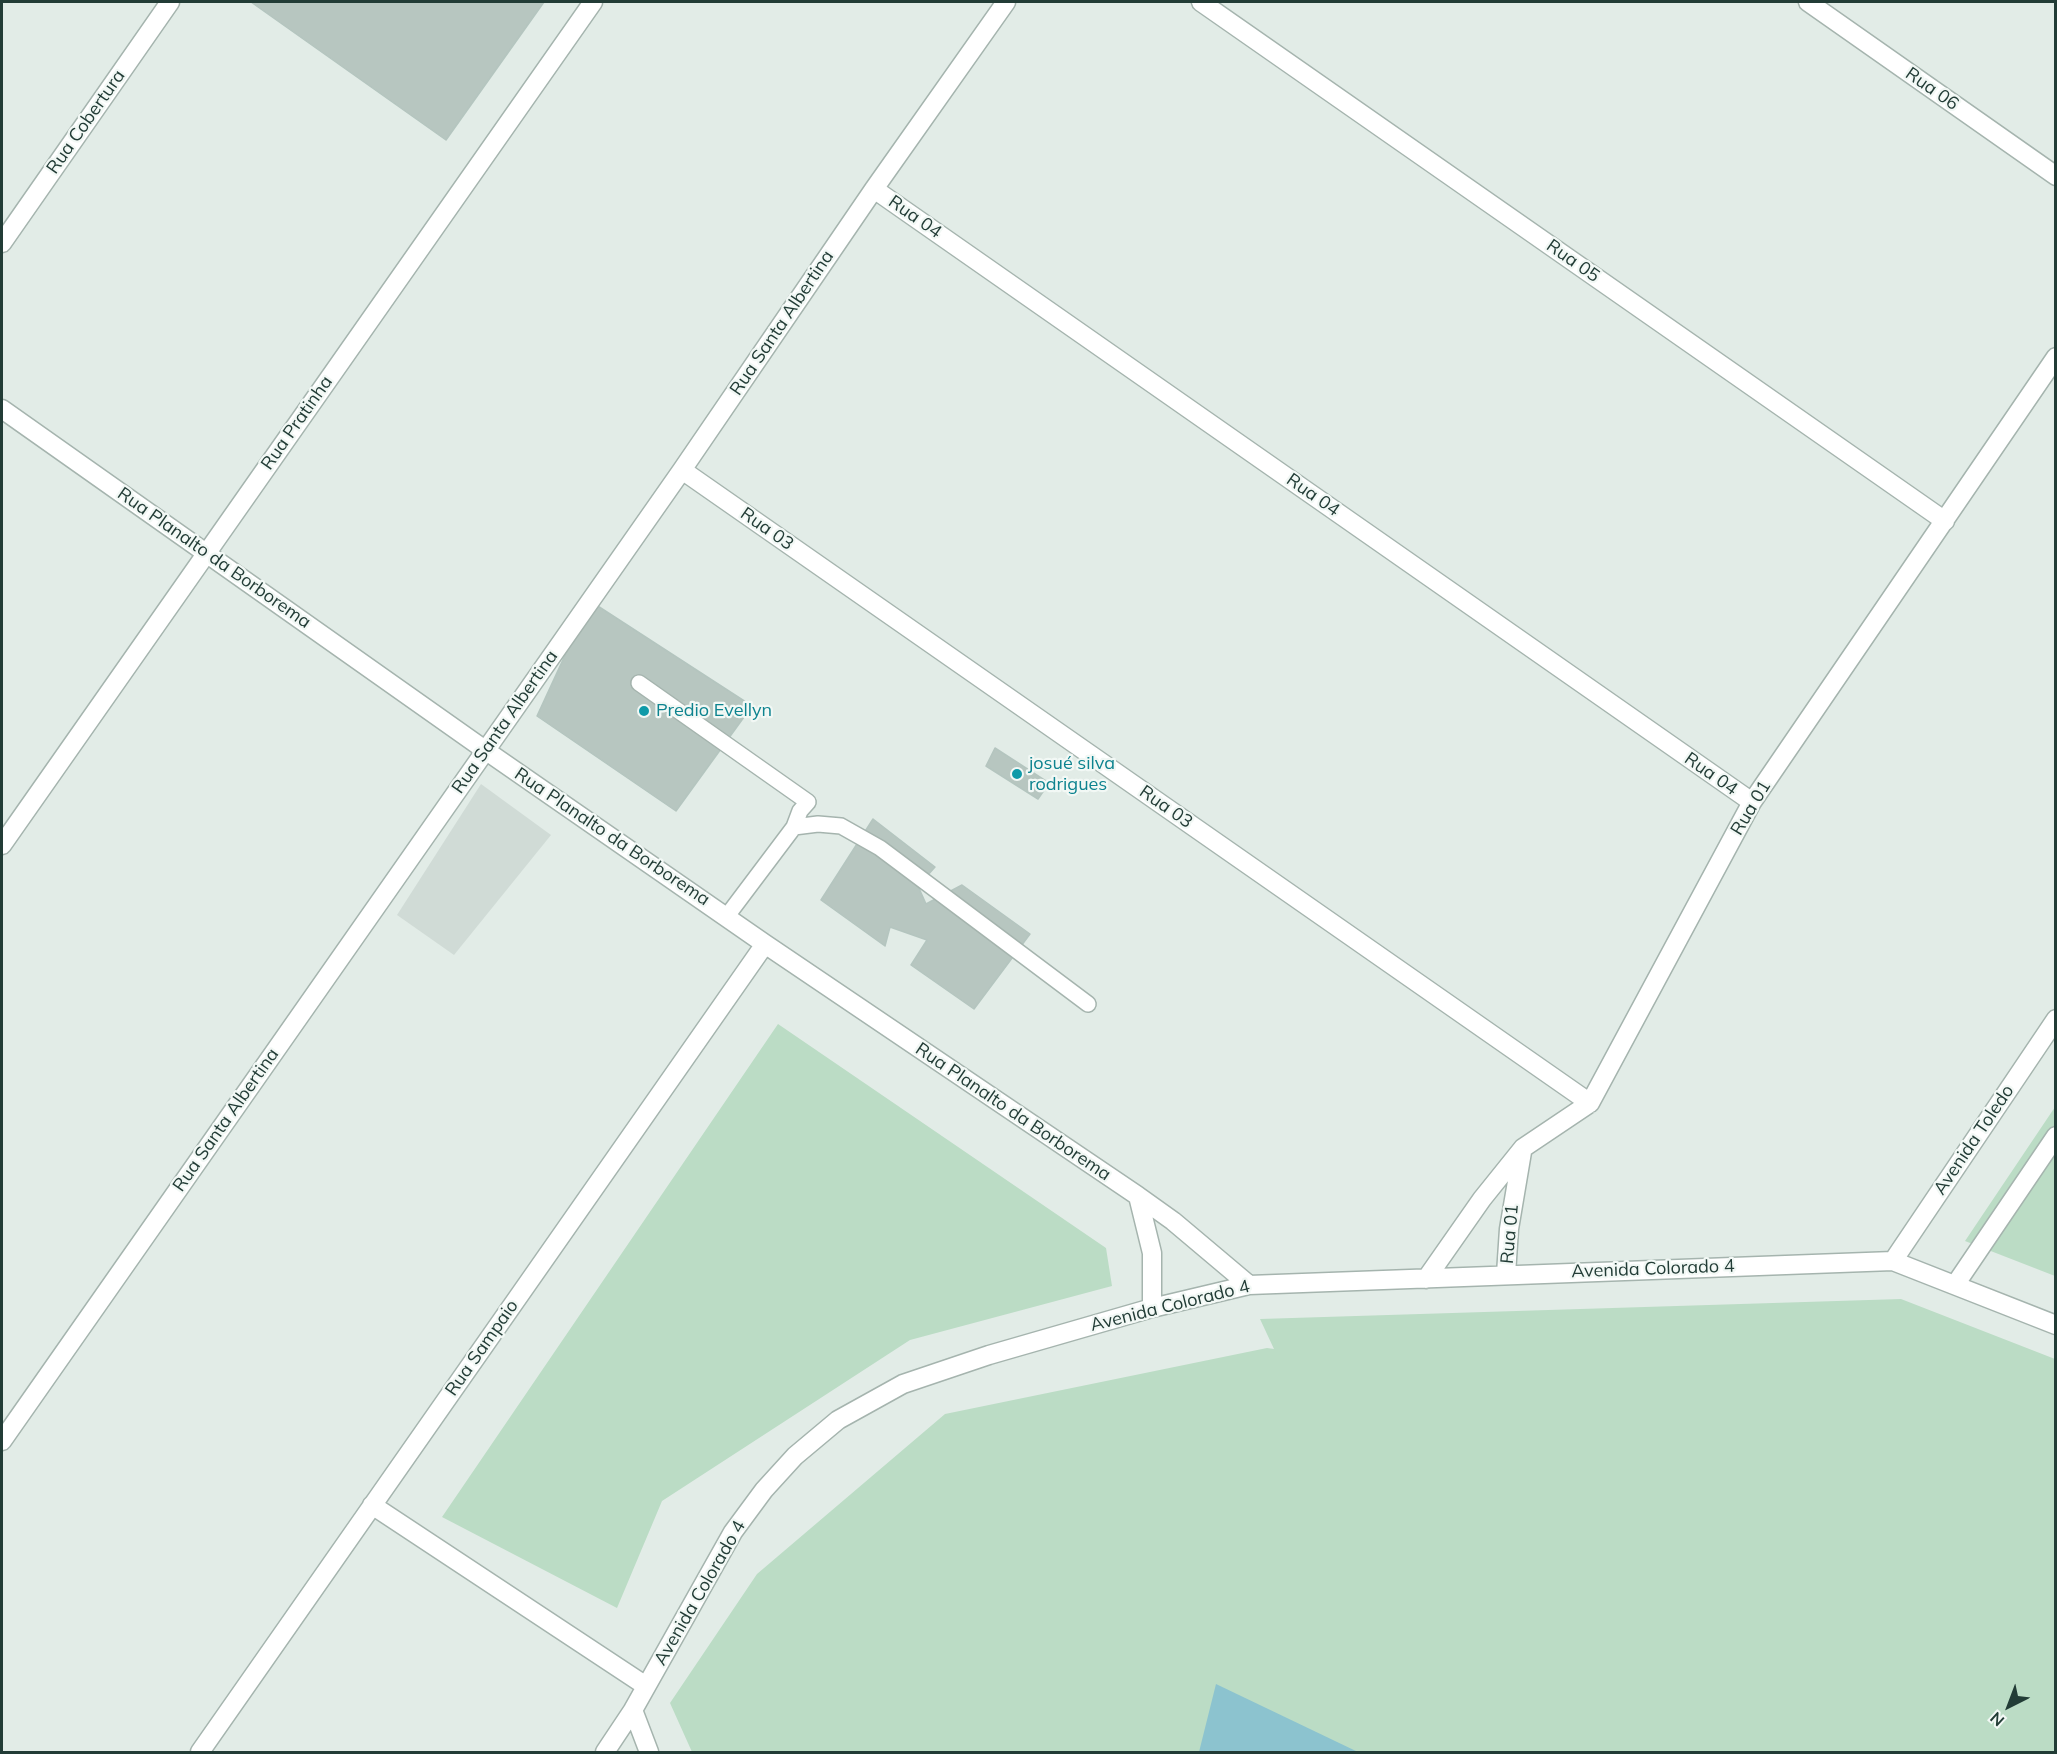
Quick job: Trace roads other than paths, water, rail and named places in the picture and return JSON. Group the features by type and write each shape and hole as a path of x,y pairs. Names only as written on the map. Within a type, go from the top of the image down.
{"street":[{"name":"Rua Cobertura","path":"2,243 170,2"},
{"name":"Rua Pratinha","path":"2,845 593,2"},
{"name":"Rua Santa Albertina","path":"2,1441 682,470 874,189 1006,2"},
{"name":"Rua 05","path":"1201,2 1945,521"},
{"name":"Rua 06","path":"1808,2 2055,176"},
{"name":"Rua 04","path":"874,189 1752,802"},
{"name":"Rua 01","path":"1506,1274 1512,1202 1523,1148 1590,1102 1752,802 2055,357"},
{"name":"Rua Planalto da Borborema","path":"2,409 485,750 765,944 1138,1196 1181,1228 1249,1285"},
{"name":"Rua 03","path":"682,470 1590,1102"},
{"name":"Rua Sampaio","path":"200,1752 765,944"},
{"name":"Avenida Toledo","path":"1893,1261 2055,1019"},
{"path":"1955,1284 2055,1136"},
{"path":"1426,1279 1482,1199 1523,1148"},
{"path":"1138,1196 1152,1253 1152,1308"},
{"name":"Avenida Colorado 4","path":"605,1752 633,1710 733,1532 764,1490 795,1456 838,1420 903,1384 989,1355 1152,1308 1249,1285 1893,1261 2055,1325"},
{"path":"372,1505 646,1686"},
{"path":"633,1710 649,1752"}],"lane":[{"path":"639,683 808,802 800,811 794,827 727,916"},
{"path":"794,827 819,824 841,826 880,848 1088,1004"}],"water":[{"path":"1216,1684 1358,1752 1199,1752"}],"place":[{"name":"Predio Evellyn","path":"644,711"},
{"name":"josué silva rodrigues","path":"1017,774"}]}
